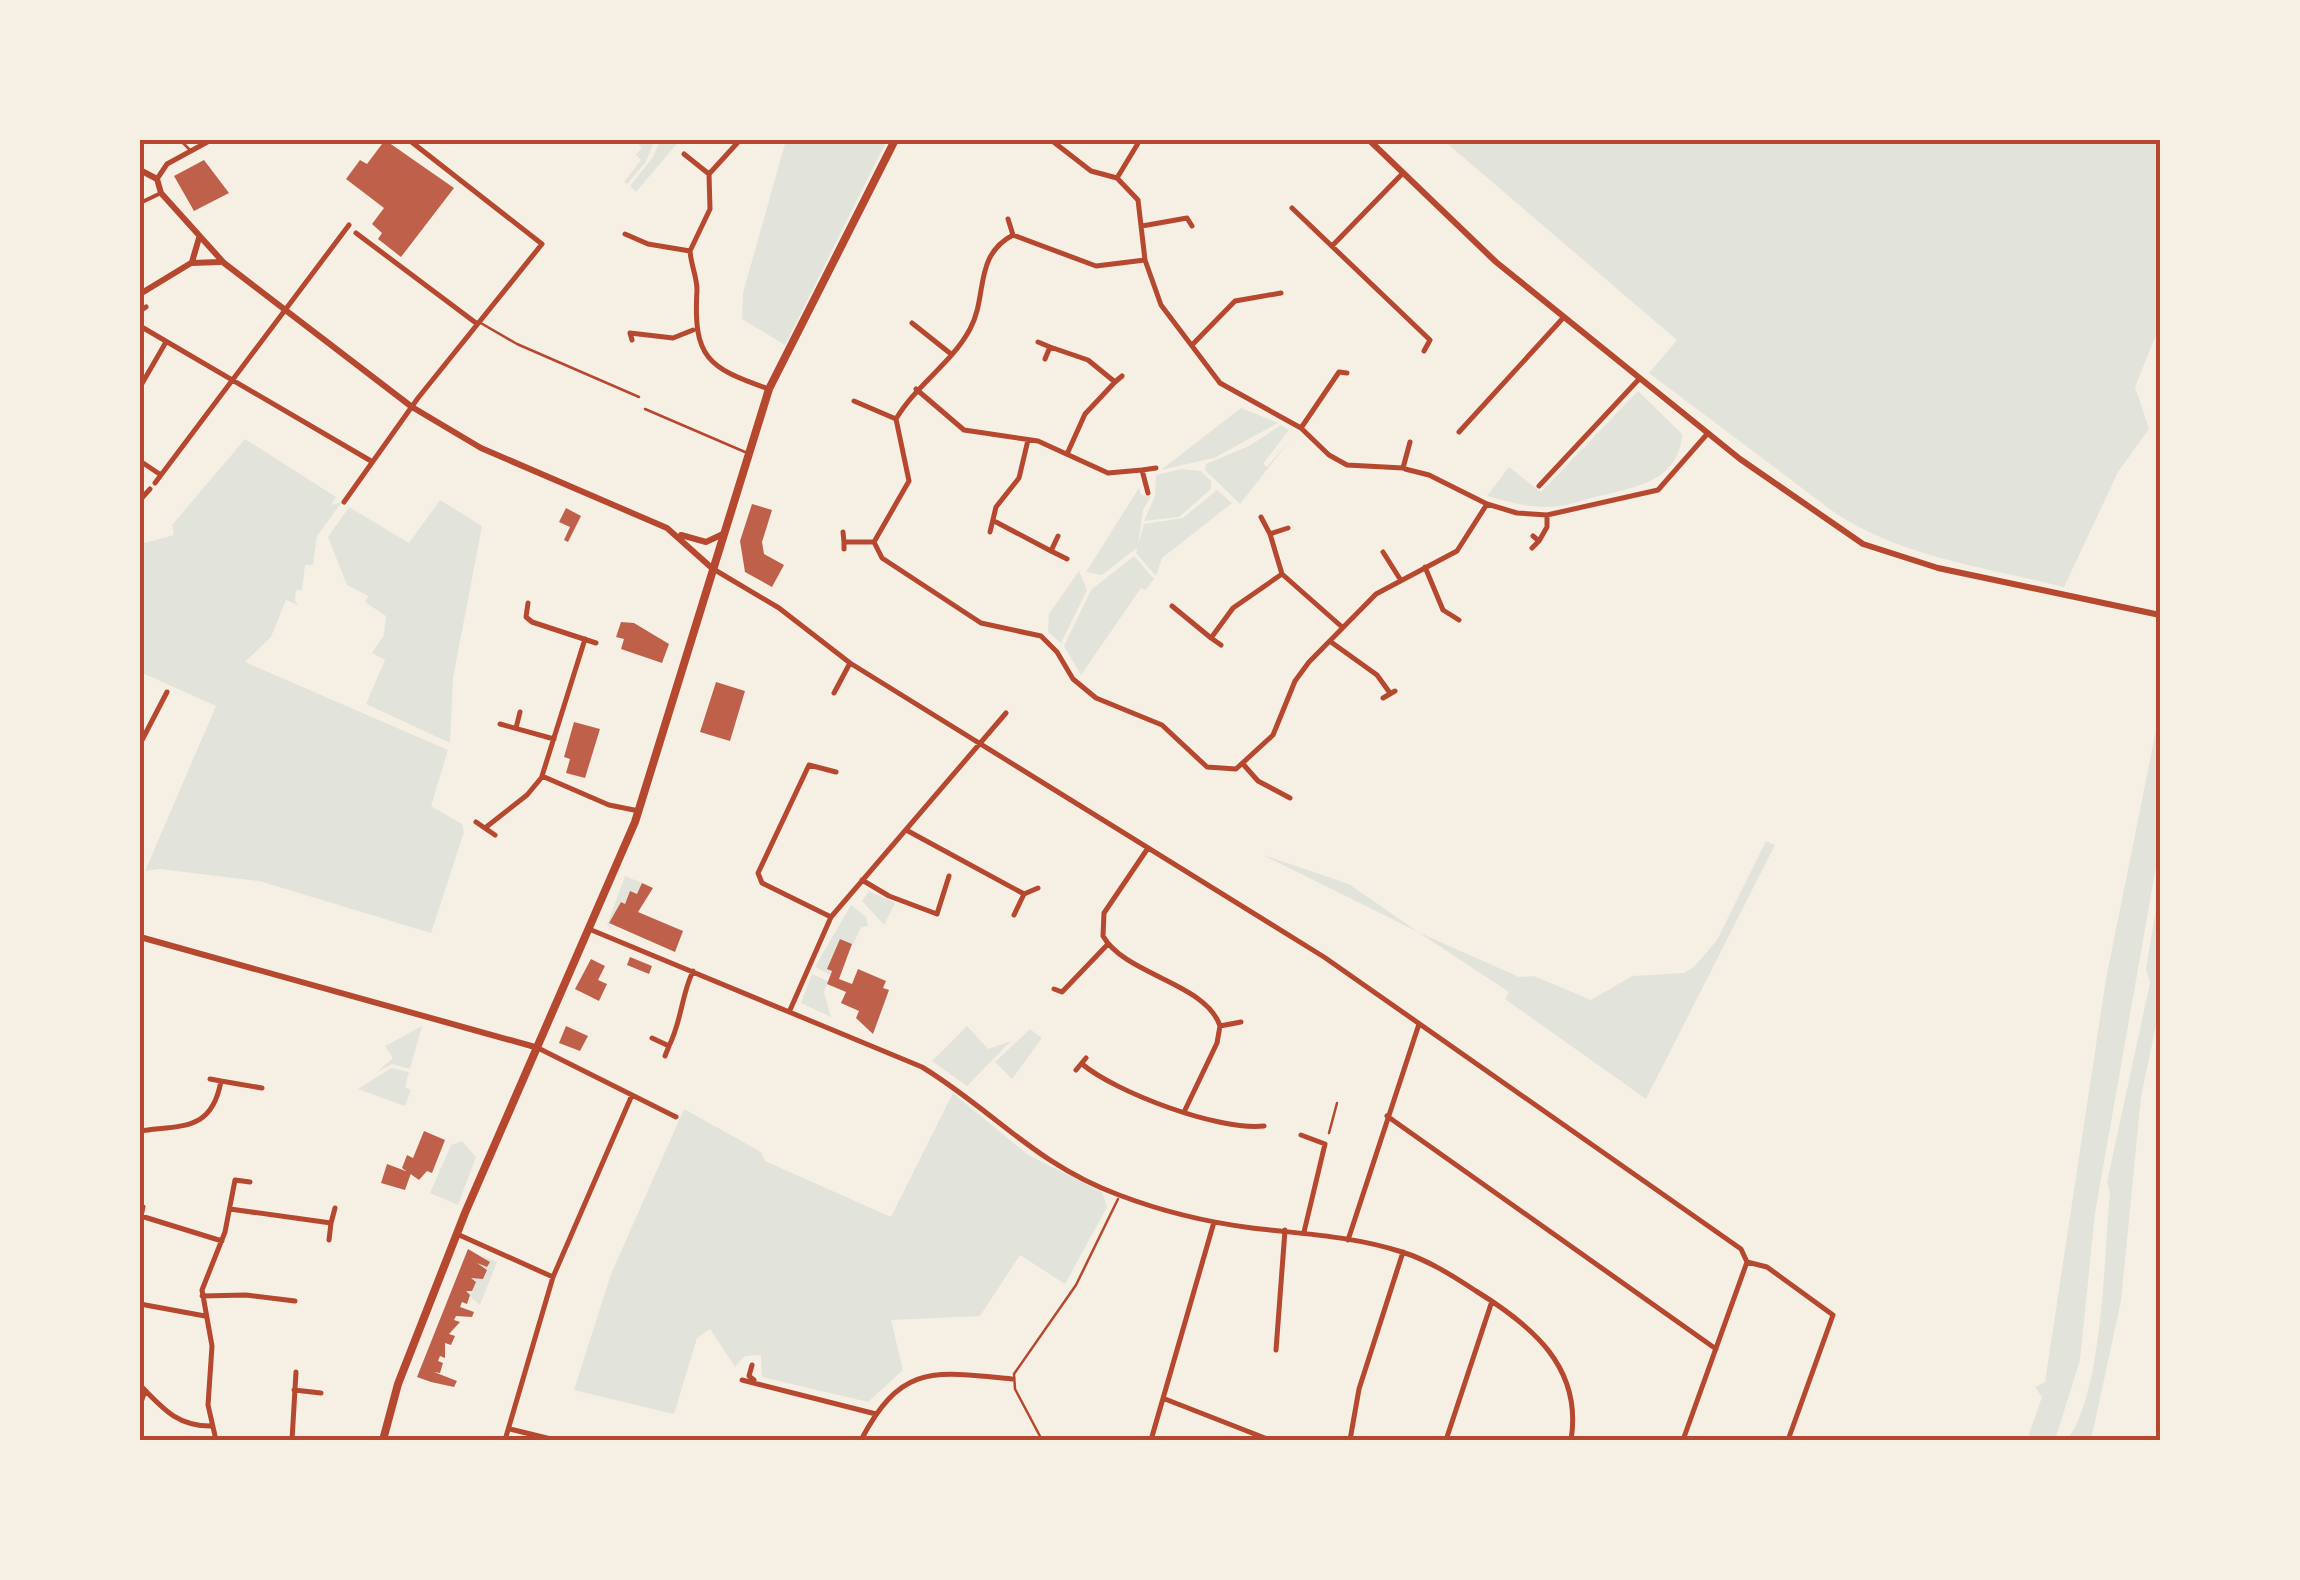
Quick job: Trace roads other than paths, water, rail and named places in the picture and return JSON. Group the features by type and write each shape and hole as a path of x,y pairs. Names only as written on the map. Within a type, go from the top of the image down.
{"main road":[{"path":"382,1440 398,1384 456,1234 638,811 769,389 894,140"}],"street":[{"path":"156,179 167,164 211,140"},
{"path":"344,502 477,322 542,244 410,140"},
{"path":"740,140 709,174 710,209 690,252 697,290 694,330 718,368 769,389"},
{"path":"1051,140 1091,171 1117,178 1138,200 1145,260 1161,305 1227,388 1301,428 1328,455 1347,465 1403,468 1429,475 1516,514 1547,515 1658,490 1708,433"},
{"path":"1117,178 1140,140"},
{"path":"1369,140 1496,262 1708,433 1827,522 1877,550 1938,568 2160,615"},
{"path":"684,154 709,174"},
{"path":"140,170 156,179 198,238 224,263 412,407 481,448 700,542 713,541 725,532"},
{"path":"1332,246 1403,173"},
{"path":"140,203 162,192"},
{"path":"1292,208 1430,340 1424,351"},
{"path":"1184,209 1192,226"},
{"path":"1142,226 1187,218"},
{"path":"1008,219 1013,235"},
{"path":"140,500 349,224"},
{"path":"356,233 477,322"},
{"path":"625,234 648,244 690,252"},
{"path":"1013,235 1096,266 1145,260"},
{"path":"874,542 909,481 896,419 916,389 951,354 973,323 981,277 992,250 1013,235"},
{"path":"191,263 198,238"},
{"path":"140,294 191,263 224,263"},
{"path":"1192,345 1235,301 1281,293"},
{"path":"1459,432 1564,318"},
{"path":"912,322 951,354"},
{"path":"140,326 371,462"},
{"path":"629,334 674,338 694,330"},
{"path":"140,387 166,342"},
{"path":"1038,342 1088,360 1116,382"},
{"path":"1046,359 1050,346"},
{"path":"1301,428 1340,372"},
{"path":"1066,454 1085,414 1122,376"},
{"path":"1539,486 1640,378"},
{"path":"916,389 947,420 964,430 1028,440 1108,473 1156,468"},
{"path":"854,401 896,419"},
{"path":"990,532 996,522 996,507 1022,472 1028,440"},
{"path":"1403,468 1410,442"},
{"path":"140,461 161,475"},
{"path":"1142,470 1148,493"},
{"path":"874,542 882,558 982,623 1041,636 1080,687 1115,708 1162,725 1207,767 1228,771 1244,764 1274,735 1294,681 1342,628 1376,594 1462,546 1487,504"},
{"path":"1532,548 1547,527 1547,515"},
{"path":"1261,517 1282,574 1342,628"},
{"path":"996,522 1066,558"},
{"path":"666,528 714,570 779,608 850,663 1308,947 1741,1248 1748,1262 1683,1440"},
{"path":"1270,534 1288,528"},
{"path":"843,532 844,545 874,542"},
{"path":"1051,551 1058,536"},
{"path":"1383,552 1400,579"},
{"path":"1425,568 1443,610 1459,620"},
{"path":"1211,638 1233,608 1282,574"},
{"path":"528,603 526,618 532,622 596,643"},
{"path":"1172,606 1221,645"},
{"path":"485,828 527,794 542,776 584,639"},
{"path":"1331,642 1377,675 1393,692 1383,698"},
{"path":"834,693 850,663"},
{"path":"140,744 167,692"},
{"path":"516,728 520,712"},
{"path":"790,1010 832,917 1006,713"},
{"path":"500,724 554,739"},
{"path":"798,760 836,772"},
{"path":"1244,764 1258,781 1290,798"},
{"path":"809,765 758,872 767,886 832,917"},
{"path":"542,776 597,800 638,811"},
{"path":"476,822 496,835"},
{"path":"908,831 1024,894"},
{"path":"140,843 140,865"},
{"path":"1148,848 1104,913 1102,931 1108,944 1209,1007 1220,1026 1217,1043 1184,1111"},
{"path":"862,880 890,896 937,914 949,876"},
{"path":"1014,915 1024,894 1038,888"},
{"path":"589,929 922,1067 956,1088 1034,1154 1120,1195 1214,1222 1304,1232 1403,1252 1492,1301 1536,1334 1554,1355 1570,1395 1571,1440"},
{"path":"140,937 535,1046 676,1118"},
{"path":"1054,988 1064,995 1108,944"},
{"path":"665,1056 683,1016 682,997 692,970"},
{"path":"1220,1026 1241,1022"},
{"path":"1348,1240 1420,1024"},
{"path":"652,1038 670,1046"},
{"path":"1081,1064 1145,1099 1234,1126 1264,1126"},
{"path":"210,1079 262,1088"},
{"path":"140,1131 204,1118 217,1104 221,1081"},
{"path":"505,1440 553,1277 632,1095"},
{"path":"1388,1116 1716,1349"},
{"path":"1304,1232 1329,1133"},
{"path":"1301,1135 1326,1144"},
{"path":"216,1440 208,1390 212,1346 202,1296 205,1273 222,1241 235,1180 250,1182"},
{"path":"143,1208 140,1218 222,1241"},
{"path":"329,1240 335,1208"},
{"path":"230,1210 331,1223"},
{"path":"1151,1440 1214,1222"},
{"path":"1276,1350 1285,1230"},
{"path":"456,1234 553,1277"},
{"path":"1350,1440 1360,1389 1403,1252"},
{"path":"1748,1262 1767,1267 1833,1315 1788,1440"},
{"path":"202,1296 246,1294 295,1302"},
{"path":"1446,1440 1492,1301"},
{"path":"140,1304 205,1316"},
{"path":"752,1364 749,1376 756,1382"},
{"path":"292,1440 296,1372"},
{"path":"862,1440 897,1388 922,1375 1012,1379"},
{"path":"742,1380 876,1414"},
{"path":"143,1388 186,1425 213,1426"},
{"path":"140,1405 143,1388"},
{"path":"294,1390 321,1393"},
{"path":"1164,1399 1270,1440"},
{"path":"508,1429 555,1440"}],"lane":[{"path":"180,140 191,151"},
{"path":"477,322 517,344 639,397"},
{"path":"645,409 747,453"},
{"path":"1329,1133 1336,1103"},
{"path":"1042,1440 1012,1379 1093,1254 1120,1195"}]}
